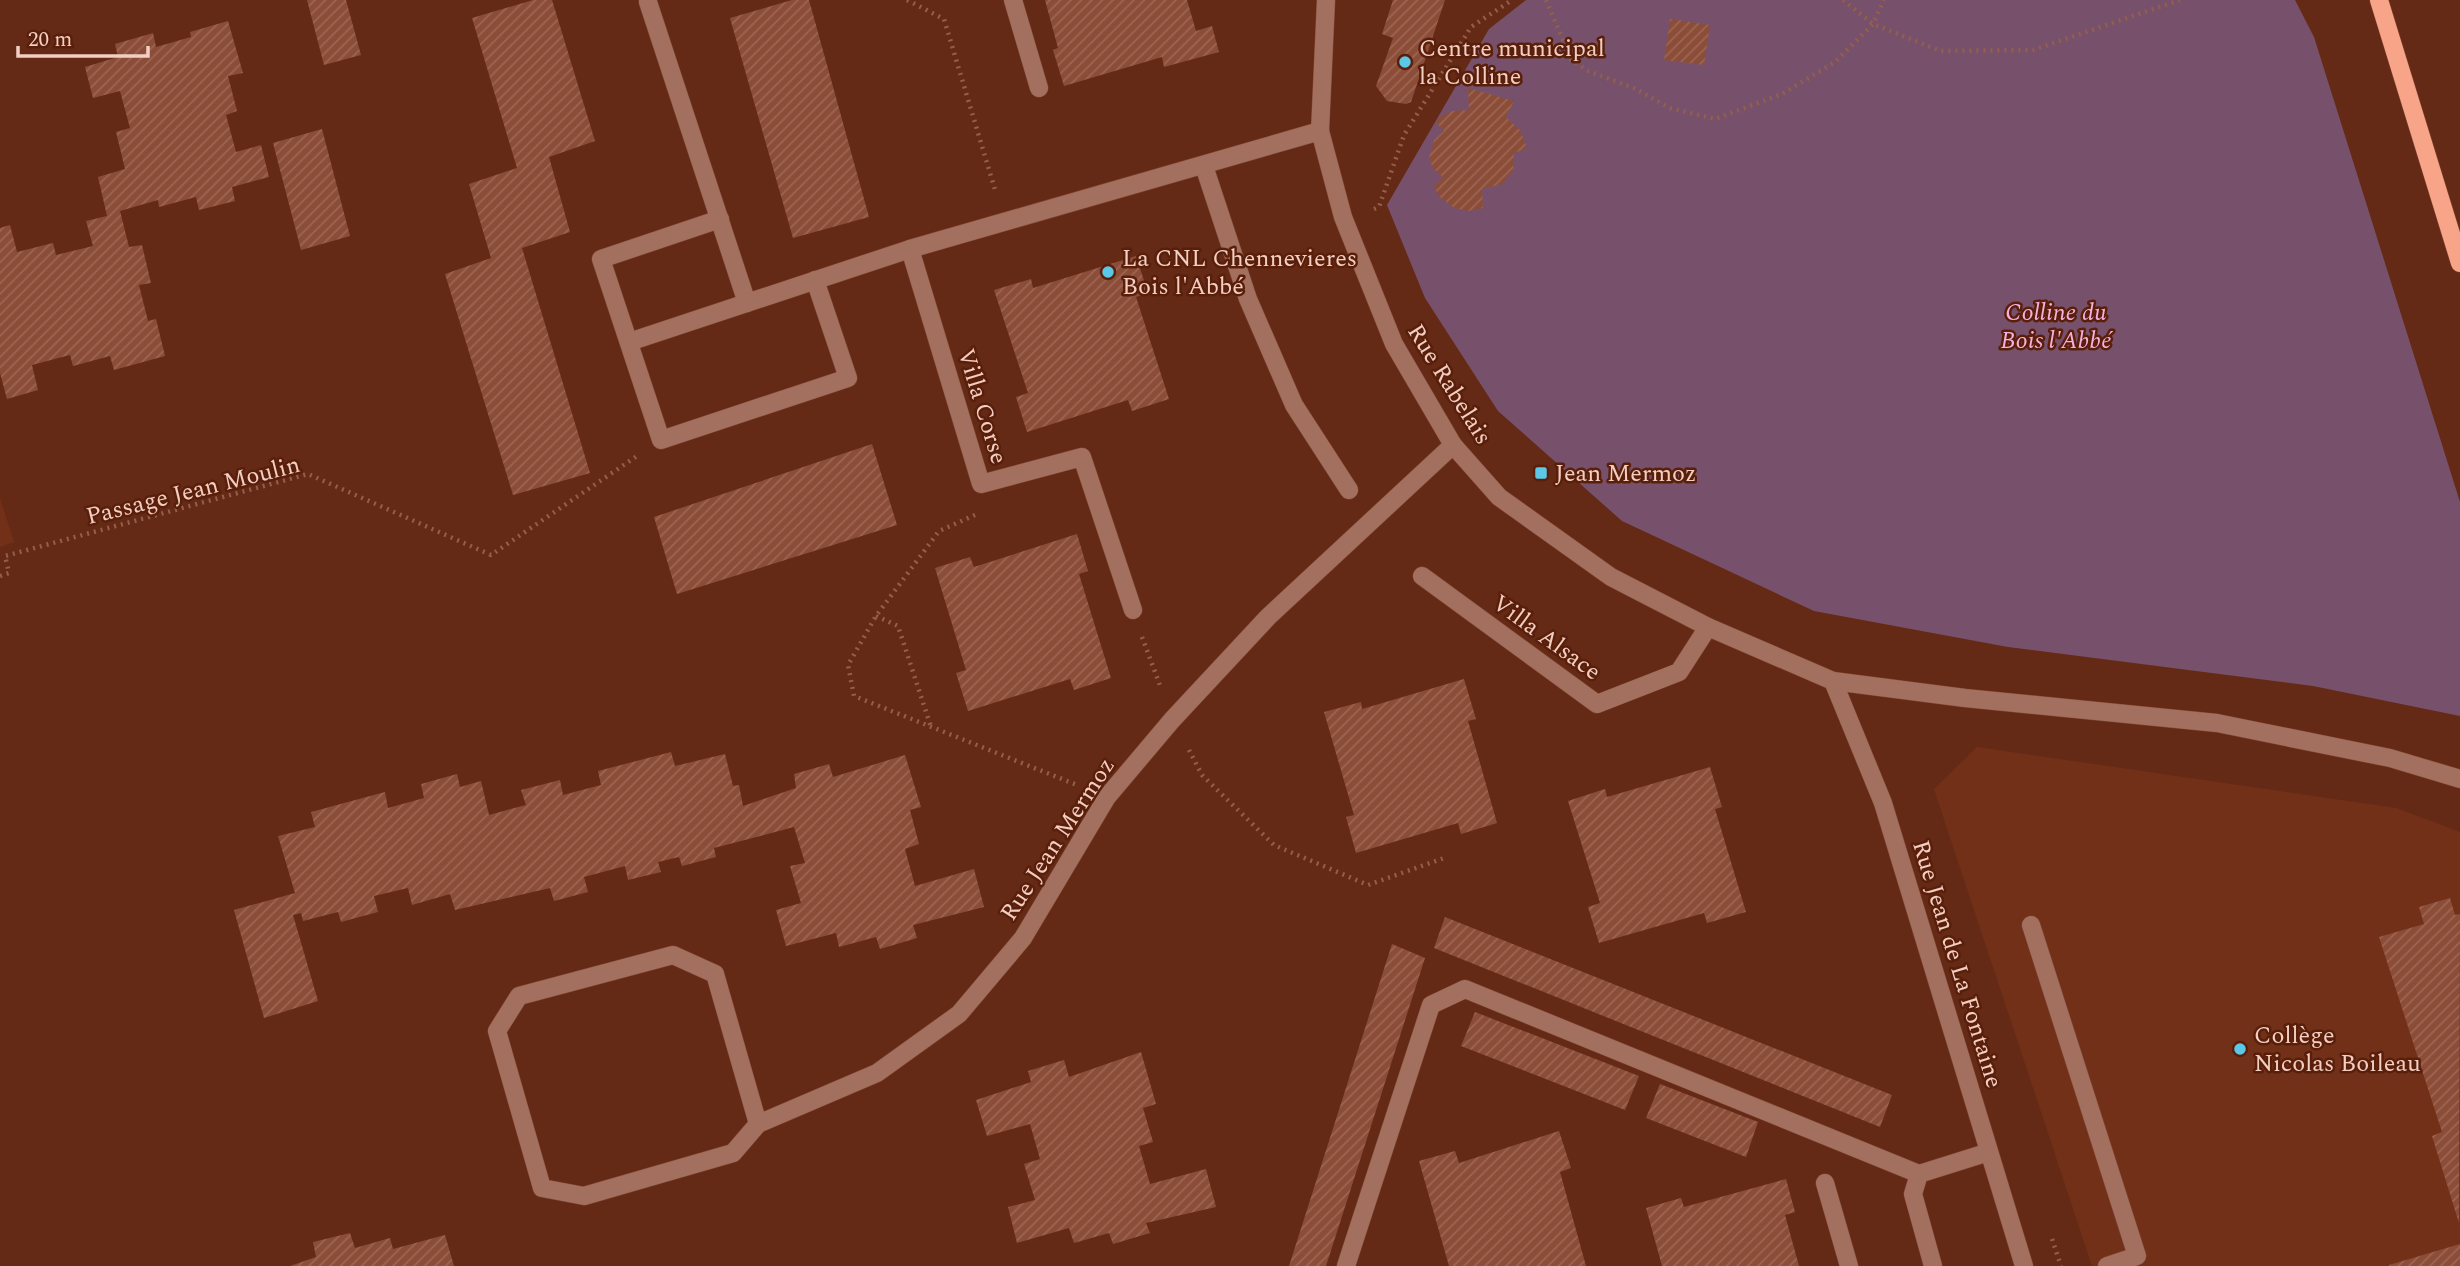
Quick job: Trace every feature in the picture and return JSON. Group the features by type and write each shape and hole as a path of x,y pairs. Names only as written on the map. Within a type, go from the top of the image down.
{"main road":[{"path":"2379,0 2460,263"}],"street":[{"path":"1013,0 1039,89"},
{"name":"Rue Rabelais","path":"1326,0 1320,131 1343,218 1394,344 1453,445 1499,497 1611,577 1708,627 1833,681 2217,723 2390,758 2460,779"},
{"path":"648,2 747,303"},
{"path":"629,342 910,249 1320,131"},
{"path":"1204,166 1248,299 1289,393 1349,490"},
{"path":"720,219 601,259 661,440 848,377 816,280"},
{"name":"Villa Corse","path":"910,249 981,484 1082,457 1133,610"},
{"name":"Rue Jean Mermoz","path":"758,1124 877,1073 958,1014 1023,937 1107,797 1172,720 1268,617 1453,445"},
{"name":"Villa Alsace","path":"1422,576 1597,704 1679,672 1708,627"},
{"name":"Rue Jean de La Fontaine","path":"1833,681 1884,803 2024,1266"},
{"path":"2032,925 2137,1256 2107,1266"},
{"path":"673,955 715,974 758,1124 733,1153 584,1196 542,1188 497,1031 519,996 673,955"},
{"path":"1346,1266 1431,1005 1465,989 1919,1174 1989,1152"},
{"path":"1919,1174 1913,1194 1933,1266"},
{"path":"1825,1183 1849,1266"}],"path":[{"path":"906,0 944,19 1004,222"},
{"path":"1343,218 1379,207 1404,135 1471,27 1512,0"},
{"path":"1546,0 1571,60 1588,71 1634,88 1671,108 1715,119 1782,94 1835,62 1873,24 1884,0"},
{"path":"1843,0 1873,24 1941,51 2033,50 2180,0"},
{"name":"Passage Jean Moulin","path":"0,576 9,573 5,556 307,474 491,555 661,440"},
{"path":"981,484 983,512 939,531 876,616 848,665 853,696 1107,797"},
{"path":"1133,610 1172,720 1202,775 1274,845 1368,885 1447,857"},
{"path":"876,616 898,626 931,727"}],"shaded area":[{"path":"0,498 14,542 0,547"},
{"name":"Collège Nicolas Boileau","path":"1977,747 2396,808 2460,832 2460,1266 2092,1266 1934,789"}],"green space":[{"name":"Colline du Bois l'Abbé","path":"1526,0 2295,0 2314,37 2460,502 2460,716 2313,686 2008,647 1814,611 1622,521 1498,411 1425,298 1387,205 1489,29"}],"building":[{"path":"307,0 346,0 361,55 324,65"},
{"path":"533,0 552,0 595,141 549,157 570,232 522,248 590,473 513,495 445,274 491,258 469,184 517,168 472,18"},
{"path":"792,0 809,0 869,217 793,238 730,18"},
{"path":"1045,0 1187,0 1196,31 1212,26 1219,52 1164,67 1162,57 1064,86 1053,50 1058,48"},
{"name":"Centre municipal la Colline","path":"1393,0 1445,0 1411,102 1406,104 1387,101 1376,86 1393,38 1382,34"},
{"path":"1670,19 1710,25 1704,65 1664,60"},
{"path":"228,21 243,73 228,76 237,111 226,115 236,152 261,145 269,177 232,187 235,201 199,210 196,197 159,207 158,200 120,211 129,247 142,245 151,283 139,285 148,321 156,319 165,356 114,370 110,356 73,366 70,355 32,365 38,390 7,399 0,373 0,228 10,225 17,252 53,243 56,255 93,246 86,221 107,216 98,177 125,169 116,132 130,128 120,91 93,98 85,67 118,57 115,44 153,33 156,47 191,37 190,32"},
{"path":"1468,88 1514,101 1506,117 1520,130 1527,148 1514,153 1513,170 1502,184 1482,189 1483,208 1468,211 1454,208 1439,196 1434,187 1443,177 1433,168 1429,158 1434,140 1444,131 1436,122 1440,117 1452,111 1469,110"},
{"path":"322,129 350,236 301,250 273,143"},
{"path":"1136,256 1148,293 1136,297 1169,399 1132,411 1128,400 1027,432 1016,397 1028,393 994,290 1031,279 1033,288"},
{"path":"872,444 897,525 677,594 654,517"},
{"path":"1077,534 1088,571 1079,574 1111,678 1074,690 1070,679 968,711 956,673 966,670 935,568 970,557 974,567"},
{"path":"1464,679 1476,719 1468,721 1497,823 1461,834 1458,823 1356,853 1346,817 1354,815 1324,712 1361,702 1362,709"},
{"path":"671,752 675,766 725,754 733,786 739,785 743,806 796,788 794,774 829,764 833,777 905,755 921,807 910,810 919,844 905,849 915,886 974,869 984,907 913,925 917,938 880,949 876,937 839,947 836,933 786,946 776,910 801,903 790,866 805,863 794,827 714,848 716,857 682,866 679,857 658,862 661,872 628,880 625,866 584,877 588,892 554,901 550,888 455,910 450,894 412,905 408,888 374,896 378,912 341,922 338,912 303,921 301,913 293,915 318,1001 264,1018 234,910 295,893 278,836 315,827 311,812 385,792 388,808 424,798 421,784 457,774 460,787 481,781 489,815 526,805 521,790 560,780 563,795 601,785 598,771"},
{"path":"1710,767 1722,807 1715,809 1746,912 1707,923 1704,913 1599,943 1588,907 1600,903 1568,801 1605,789 1607,797"},
{"path":"2450,898 2455,915 2460,914 2459,1223 2432,1136 2442,1132 2379,937 2424,924 2419,907"},
{"path":"1445,917 1892,1095 1880,1127 1434,948"},
{"path":"1392,944 1425,958 1326,1266 1289,1266"},
{"path":"1475,1012 1639,1076 1625,1110 1461,1046"},
{"path":"1141,1052 1156,1104 1143,1108 1153,1142 1139,1146 1150,1184 1206,1169 1216,1207 1146,1223 1150,1233 1113,1244 1109,1233 1074,1243 1069,1228 1017,1243 1008,1207 1035,1200 1024,1164 1040,1159 1030,1124 987,1136 976,1100 1031,1082 1028,1071 1064,1060 1069,1077"},
{"path":"1660,1084 1758,1122 1746,1157 1646,1118"},
{"path":"1559,1131 1571,1168 1560,1172 1586,1266 1449,1266 1419,1161 1455,1151 1459,1163"},
{"path":"1786,1179 1795,1212 1785,1215 1799,1266 1662,1266 1646,1208 1681,1198 1684,1207"},
{"path":"350,1233 355,1248 390,1238 393,1249 445,1235 454,1266 290,1266 316,1257 313,1242"},
{"path":"2460,1244 2460,1266 2389,1266 2389,1265"}],"place":[{"name":"Centre municipal la Colline","path":"1405,62"},
{"name":"La CNL Chennevieres Bois l'Abbé","path":"1108,272"},
{"name":"Jean Mermoz","path":"1541,473"},
{"name":"Collège Nicolas Boileau","path":"2240,1049"}]}
